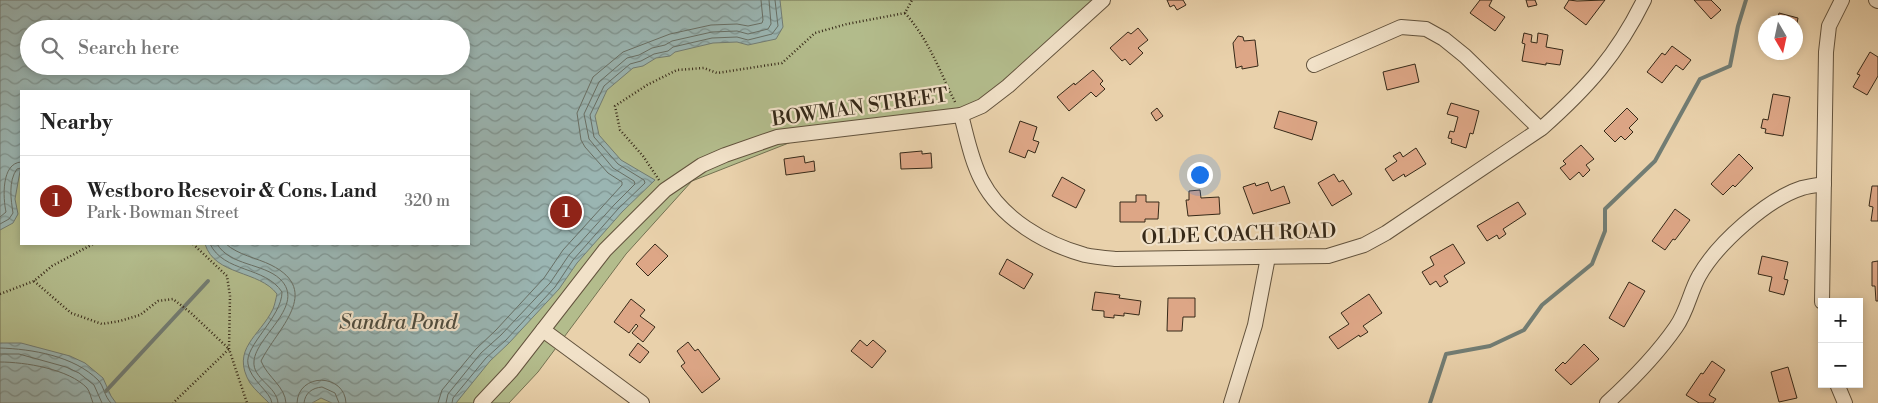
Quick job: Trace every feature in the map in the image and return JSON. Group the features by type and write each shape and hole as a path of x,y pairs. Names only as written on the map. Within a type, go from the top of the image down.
{"street":[{"name":"BOWMAN STREET","path":"481,403 511,371 605,250 666,190 702,164 776,137 961,115 982,106 1008,86 1103,0"},
{"name":"OLDE COACH ROAD","path":"961,115 974,164 993,200 1014,220 1062,248 1087,255 1116,259 1328,256 1364,245 1386,233 1540,130 1600,71 1632,24 1644,0"},
{"path":"1822,298 1826,52 1829,26 1842,0"},
{"path":"1314,65 1400,27 1426,29 1444,39 1465,56 1540,130"},
{"path":"1607,403 1649,362 1677,326 1699,276 1712,256 1728,237 1770,206 1790,194 1801,189 1824,184"},
{"path":"1231,403 1255,325 1268,257"},
{"path":"543,330 642,403"},
{"path":"1839,388 1845,403"}],"path":[{"path":"905,13 912,0"},
{"path":"905,13 918,27 930,47 936,65 942,70 943,79 961,115"},
{"path":"666,190 643,156 620,130 615,106 647,85 677,70 704,68 717,73 782,64 815,33 847,24 905,13"},
{"path":"0,294 34,281 52,266 91,245"},
{"path":"194,245 227,276 230,296 229,349 247,403"},
{"path":"34,281 70,314 102,324 140,315 158,301 173,299 229,349"},
{"path":"174,403 229,349"}],"green space":[{"path":"0,0 1109,0 980,108 832,126 692,181 626,254 538,372 509,403 0,403"}],"water":[{"name":"Sandra Pond","path":"0,0 780,0 783,27 776,39 748,45 737,42 713,43 675,52 670,56 656,58 643,66 633,68 607,90 595,116 599,135 621,160 655,180 622,212 577,263 559,289 490,361 456,403 332,403 321,398 312,403 269,403 250,383 243,361 249,343 273,309 277,294 260,281 227,268 218,262 210,254 206,245 470,245 470,90 20,90 20,172 15,199 18,214 13,223 0,230"},
{"path":"0,343 21,343 70,356 85,363 103,378 116,403 0,403"}],"building":[{"path":"1167,0 1183,0 1186,5 1177,10 1174,5 1170,7"},
{"path":"1480,0 1492,0 1489,6 1505,17 1495,31 1470,13"},
{"path":"1526,0 1535,0 1537,5 1528,7"},
{"path":"1569,0 1605,0 1586,25 1564,8"},
{"path":"1694,0 1711,0 1721,10 1711,19"},
{"path":"1138,28 1148,40 1138,48 1143,53 1130,65 1125,59 1122,61 1110,48 1128,32 1131,34"},
{"path":"1524,33 1532,35 1531,42 1537,43 1538,33 1548,35 1546,47 1563,50 1560,65 1522,61 1525,44 1522,43"},
{"path":"1238,36 1243,37 1244,41 1255,40 1258,66 1242,69 1242,66 1236,68 1233,43"},
{"path":"1672,46 1691,60 1683,70 1676,65 1662,83 1647,72 1662,53 1665,55"},
{"path":"1870,52 1878,57 1878,76 1867,95 1853,87 1860,75 1857,74"},
{"path":"1415,64 1419,82 1387,90 1383,72"},
{"path":"1093,70 1103,81 1100,84 1105,89 1096,97 1091,92 1069,111 1057,97"},
{"path":"1773,94 1790,97 1783,136 1765,133 1766,129 1761,128 1763,119 1768,120"},
{"path":"1451,103 1479,111 1473,134 1470,133 1466,148 1451,143 1452,139 1448,138 1450,131 1454,132 1458,117 1447,114"},
{"path":"1157,108 1163,116 1156,121 1151,113"},
{"path":"1627,108 1638,119 1629,128 1633,132 1625,140 1621,136 1615,142 1604,131"},
{"path":"1279,111 1317,122 1312,140 1274,128"},
{"path":"1020,121 1037,127 1033,140 1039,142 1035,153 1028,150 1025,158 1009,152"},
{"path":"1581,145 1594,159 1586,165 1590,170 1583,177 1579,172 1570,180 1560,168 1566,164 1563,161"},
{"path":"1416,148 1426,164 1405,177 1404,174 1393,181 1385,169 1397,161 1393,156 1400,152 1403,157"},
{"path":"922,151 922,154 931,153 932,168 901,169 900,153"},
{"path":"1739,154 1753,168 1735,187 1733,185 1723,195 1711,184"},
{"path":"804,156 805,163 814,161 815,171 786,175 784,159"},
{"path":"1334,174 1339,182 1343,180 1352,194 1332,206 1318,183"},
{"path":"1062,177 1085,190 1076,208 1052,196"},
{"path":"1268,182 1271,191 1284,186 1290,203 1253,214 1243,187 1255,183 1256,186"},
{"path":"1872,186 1878,186 1878,221 1871,221 1873,207 1869,206"},
{"path":"1200,190 1201,198 1219,197 1220,214 1188,216 1186,200 1189,200 1189,191"},
{"path":"1136,195 1146,195 1146,202 1159,202 1158,219 1145,219 1145,222 1120,222 1120,202 1136,202"},
{"path":"1518,202 1526,214 1503,229 1506,234 1499,239 1497,235 1487,241 1477,226"},
{"path":"1675,209 1690,220 1665,250 1652,241"},
{"path":"655,244 668,256 648,276 636,264"},
{"path":"1453,244 1465,263 1444,276 1448,282 1440,287 1436,281 1430,285 1422,272 1434,265 1430,257"},
{"path":"1762,256 1788,262 1784,279 1788,280 1784,295 1769,291 1772,277 1758,274"},
{"path":"1007,259 1033,274 1024,289 999,274"},
{"path":"1878,261 1878,301 1876,301 1875,286 1872,286 1872,262"},
{"path":"1629,282 1645,291 1624,327 1609,318"},
{"path":"1095,292 1120,295 1119,298 1141,301 1139,315 1124,313 1124,316 1114,315 1114,318 1104,317 1104,311 1092,310"},
{"path":"1369,294 1382,313 1363,326 1368,332 1360,337 1359,335 1338,349 1329,337 1349,324 1341,313"},
{"path":"1168,298 1195,298 1195,317 1183,317 1182,331 1167,331"},
{"path":"631,299 645,310 640,316 655,327 643,342 632,333 638,326 636,324 629,333 614,322"},
{"path":"860,340 867,346 873,340 886,351 872,368 851,351"},
{"path":"688,342 695,351 698,349 720,379 702,393 681,366 685,363 677,351"},
{"path":"638,343 649,352 640,363 629,355"},
{"path":"1584,344 1599,359 1571,385 1555,370 1563,362 1565,364"},
{"path":"1712,361 1725,370 1709,395 1716,399 1713,403 1699,403 1686,395"},
{"path":"1788,367 1797,398 1779,402 1771,372"}],"waterway":[{"path":"1430,403 1446,354 1490,346 1524,330 1542,305 1592,264 1605,231 1605,209 1655,161 1700,79 1730,66 1738,26 1746,0"},
{"path":"106,391 208,281"}],"place":[{"name":"Westboro Resevoir & Cons. Land","path":"566,212"}]}
